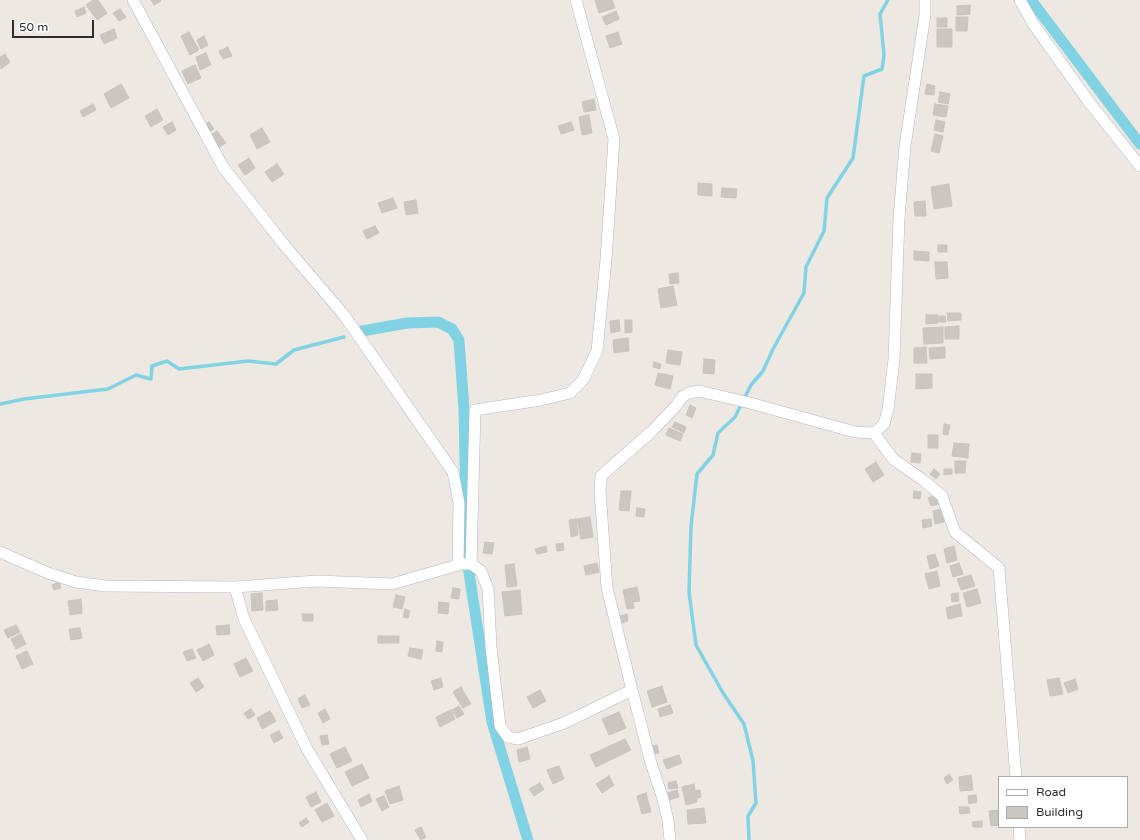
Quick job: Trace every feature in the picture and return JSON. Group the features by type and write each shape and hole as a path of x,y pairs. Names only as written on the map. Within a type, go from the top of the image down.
{"street":[{"path":"132,0 223,167 285,246 344,315 453,472 459,503 458,565"},
{"path":"471,564 474,410 541,400 570,393 583,380 597,351 606,260 614,139 576,0"},
{"path":"670,840 668,820 663,799 651,763 607,588 600,490 601,476 651,432 676,406 682,397 689,393 699,391 731,400 750,403 855,432 874,433 884,424 888,410 894,359 901,197 905,146 925,16 925,0"},
{"path":"1020,0 1034,25 1089,102 1140,166"},
{"path":"874,433 894,459 942,496 955,532 999,568 1016,776"},
{"path":"0,552 48,573 76,582 106,586 235,587 317,581 392,584 458,565 471,564 481,571 488,589 491,647 500,726 508,738 518,739 564,722 632,690"},
{"path":"235,587 244,619 307,750 362,840"},
{"path":"1019,828 1020,840"}],"building":[{"path":"93,0 98,0 107,13 97,20 86,5"},
{"path":"151,0 160,0 161,1 154,5"},
{"path":"595,0 612,0 615,8 599,13"},
{"path":"970,5 970,14 957,15 957,6"},
{"path":"84,7 86,13 77,17 75,11"},
{"path":"120,9 126,17 119,21 113,13"},
{"path":"616,11 619,19 606,25 602,17"},
{"path":"956,17 968,17 967,31 956,31"},
{"path":"937,18 947,18 947,27 937,27"},
{"path":"114,29 117,38 104,44 100,35"},
{"path":"937,29 952,29 952,47 937,47"},
{"path":"189,32 199,50 190,55 181,36"},
{"path":"618,32 622,44 610,48 606,36"},
{"path":"204,36 208,45 201,49 197,40"},
{"path":"228,47 232,56 223,59 219,51"},
{"path":"206,53 211,65 200,70 196,57"},
{"path":"5,54 10,62 1,69 0,57"},
{"path":"195,65 201,78 188,84 182,71"},
{"path":"121,84 129,98 111,108 104,94"},
{"path":"927,84 935,86 934,95 925,94"},
{"path":"940,92 950,94 948,104 938,102"},
{"path":"594,99 596,110 584,112 582,102"},
{"path":"93,104 96,110 83,117 80,111"},
{"path":"935,104 948,106 946,117 933,115"},
{"path":"157,109 163,120 151,127 145,116"},
{"path":"589,115 592,133 582,135 579,117"},
{"path":"936,120 945,122 943,132 934,130"},
{"path":"172,122 176,130 168,135 163,127"},
{"path":"209,122 214,129 208,133 203,126"},
{"path":"571,122 574,130 561,134 558,126"},
{"path":"262,128 270,142 257,149 250,135"},
{"path":"217,131 226,143 218,148 209,136"},
{"path":"935,134 943,136 939,153 931,151"},
{"path":"249,158 255,168 245,175 238,165"},
{"path":"277,164 284,174 272,182 265,172"},
{"path":"698,183 712,184 712,196 698,195"},
{"path":"949,184 952,206 934,209 931,187"},
{"path":"722,188 737,189 736,198 721,197"},
{"path":"393,198 397,208 382,213 378,203"},
{"path":"416,200 418,213 406,215 404,202"},
{"path":"925,201 926,216 915,216 914,202"},
{"path":"375,226 379,233 367,239 363,231"},
{"path":"938,245 947,245 947,252 938,252"},
{"path":"914,251 929,252 929,261 914,260"},
{"path":"935,262 947,262 948,278 936,279"},
{"path":"678,273 679,283 670,284 669,274"},
{"path":"673,286 677,305 661,308 658,289"},
{"path":"947,313 961,313 961,320 948,321"},
{"path":"926,315 938,315 938,323 926,324"},
{"path":"939,316 945,316 946,322 939,322"},
{"path":"619,320 620,331 611,333 610,321"},
{"path":"625,320 632,320 632,332 625,333"},
{"path":"959,326 959,339 945,339 945,327"},
{"path":"943,327 943,343 924,344 923,328"},
{"path":"628,338 629,351 614,353 613,340"},
{"path":"926,347 927,363 914,363 914,348"},
{"path":"945,347 945,358 930,359 929,348"},
{"path":"668,350 682,352 680,365 666,363"},
{"path":"704,359 715,360 714,374 703,373"},
{"path":"654,362 661,364 660,369 653,367"},
{"path":"658,373 673,376 670,389 655,385"},
{"path":"916,374 932,374 932,388 916,389"},
{"path":"690,405 696,408 692,418 686,415"},
{"path":"675,422 686,427 684,433 672,427"},
{"path":"944,424 950,425 948,435 943,434"},
{"path":"669,428 683,434 680,441 666,435"},
{"path":"928,435 938,435 938,448 928,448"},
{"path":"954,443 969,444 968,458 952,456"},
{"path":"912,453 921,454 920,463 911,462"},
{"path":"955,461 966,461 965,473 955,473"},
{"path":"876,462 884,475 873,482 865,469"},
{"path":"934,469 940,474 936,479 930,474"},
{"path":"944,469 952,469 952,474 944,475"},
{"path":"621,491 631,491 629,511 619,510"},
{"path":"914,491 921,492 920,499 913,498"},
{"path":"936,495 939,504 931,506 928,498"},
{"path":"637,508 645,509 644,517 636,516"},
{"path":"941,509 944,522 935,524 933,511"},
{"path":"590,517 593,537 581,539 577,519"},
{"path":"576,519 578,535 571,537 569,520"},
{"path":"931,519 932,526 923,528 922,520"},
{"path":"485,542 494,543 492,554 483,553"},
{"path":"563,543 564,550 557,551 556,544"},
{"path":"546,546 547,552 537,554 535,549"},
{"path":"954,546 957,560 947,563 944,549"},
{"path":"935,554 939,566 930,569 927,556"},
{"path":"597,563 599,572 586,575 584,566"},
{"path":"959,563 963,574 953,577 950,566"},
{"path":"514,564 517,586 507,587 505,565"},
{"path":"937,571 940,586 929,589 925,574"},
{"path":"971,575 975,586 961,590 957,579"},
{"path":"59,582 61,588 54,590 52,585"},
{"path":"637,587 640,601 633,602 634,608 627,609 623,590"},
{"path":"453,588 460,589 459,599 451,598"},
{"path":"977,589 981,603 967,607 963,593"},
{"path":"520,590 522,614 505,616 502,592"},
{"path":"262,593 263,610 252,611 251,594"},
{"path":"958,593 959,601 952,602 951,594"},
{"path":"396,595 405,597 402,609 393,607"},
{"path":"81,599 82,613 70,615 68,601"},
{"path":"277,600 278,610 266,611 266,601"},
{"path":"439,602 449,603 448,614 438,613"},
{"path":"960,604 962,616 948,619 946,608"},
{"path":"405,609 410,611 408,618 403,617"},
{"path":"302,614 313,614 313,621 303,621"},
{"path":"627,614 628,621 618,624 617,617"},
{"path":"16,625 20,632 8,638 4,630"},
{"path":"229,625 230,634 217,635 216,626"},
{"path":"80,628 82,638 71,640 69,629"},
{"path":"21,634 26,644 16,649 11,639"},
{"path":"378,636 399,636 399,643 378,643"},
{"path":"437,641 443,642 442,652 436,651"},
{"path":"209,644 214,655 203,661 197,650"},
{"path":"410,648 423,650 421,659 408,656"},
{"path":"192,649 196,658 187,661 183,652"},
{"path":"27,651 33,664 22,669 16,656"},
{"path":"246,658 253,671 240,677 234,664"},
{"path":"198,678 204,687 196,692 190,683"},
{"path":"441,678 443,687 434,690 431,681"},
{"path":"1059,678 1063,694 1050,696 1047,680"},
{"path":"1075,679 1078,689 1068,693 1064,683"},
{"path":"662,686 667,702 652,707 647,691"},
{"path":"461,687 471,704 463,708 453,692"},
{"path":"540,690 546,701 533,708 527,697"},
{"path":"305,695 310,705 302,708 298,699"},
{"path":"670,705 673,713 660,717 658,709"},
{"path":"459,706 464,714 457,718 452,710"},
{"path":"251,709 255,715 248,719 244,713"},
{"path":"325,709 330,719 323,723 318,713"},
{"path":"451,710 455,719 440,727 436,717"},
{"path":"270,711 276,721 262,729 257,718"},
{"path":"619,712 626,728 609,735 602,719"},
{"path":"279,731 283,738 274,743 270,735"},
{"path":"327,735 329,744 322,745 320,736"},
{"path":"625,739 631,750 596,767 590,755"},
{"path":"657,745 659,753 654,754 652,746"},
{"path":"345,747 352,761 337,768 330,754"},
{"path":"527,747 530,759 519,762 517,750"},
{"path":"679,755 682,763 667,769 663,760"},
{"path":"362,764 369,778 352,786 345,772"},
{"path":"559,766 564,779 553,784 547,770"},
{"path":"949,774 953,780 947,784 944,778"},
{"path":"971,775 973,790 960,791 959,777"},
{"path":"609,776 614,785 602,793 596,784"},
{"path":"676,781 678,788 669,789 668,783"},
{"path":"540,783 544,789 534,796 529,789"},
{"path":"694,784 695,791 700,790 701,797 697,798 697,802 686,805 682,787"},
{"path":"399,786 403,800 390,804 385,791"},
{"path":"677,790 679,797 669,800 667,793"},
{"path":"316,792 321,802 311,807 306,797"},
{"path":"646,793 651,812 642,814 637,796"},
{"path":"369,794 372,801 361,807 358,800"},
{"path":"976,795 977,802 969,804 968,796"},
{"path":"384,796 389,807 382,811 376,799"},
{"path":"327,803 334,816 322,822 315,810"},
{"path":"959,807 969,807 970,813 960,814"},
{"path":"704,808 706,823 688,824 687,810"},
{"path":"998,810 998,825 991,826 989,811"},
{"path":"306,818 309,822 302,827 299,823"},
{"path":"982,821 982,827 973,827 972,822"},
{"path":"421,827 426,837 421,840 415,830"}],"waterway":[{"path":"749,840 748,816 756,803 753,761 744,724 723,693 696,645 689,592 691,526 697,474 713,455 718,433 735,417 751,385 763,371 773,349 804,293 806,267 824,231 827,198 853,158 864,76 882,69 884,55 880,14 888,0"},
{"path":"1031,0 1140,144"},
{"path":"362,331 407,323 438,322 452,329 459,340 464,409 467,560 492,722 528,840"},
{"path":"0,404 24,399 108,389 136,375 151,379 152,366 167,361 179,369 248,361 276,364 294,350 344,337"}]}
